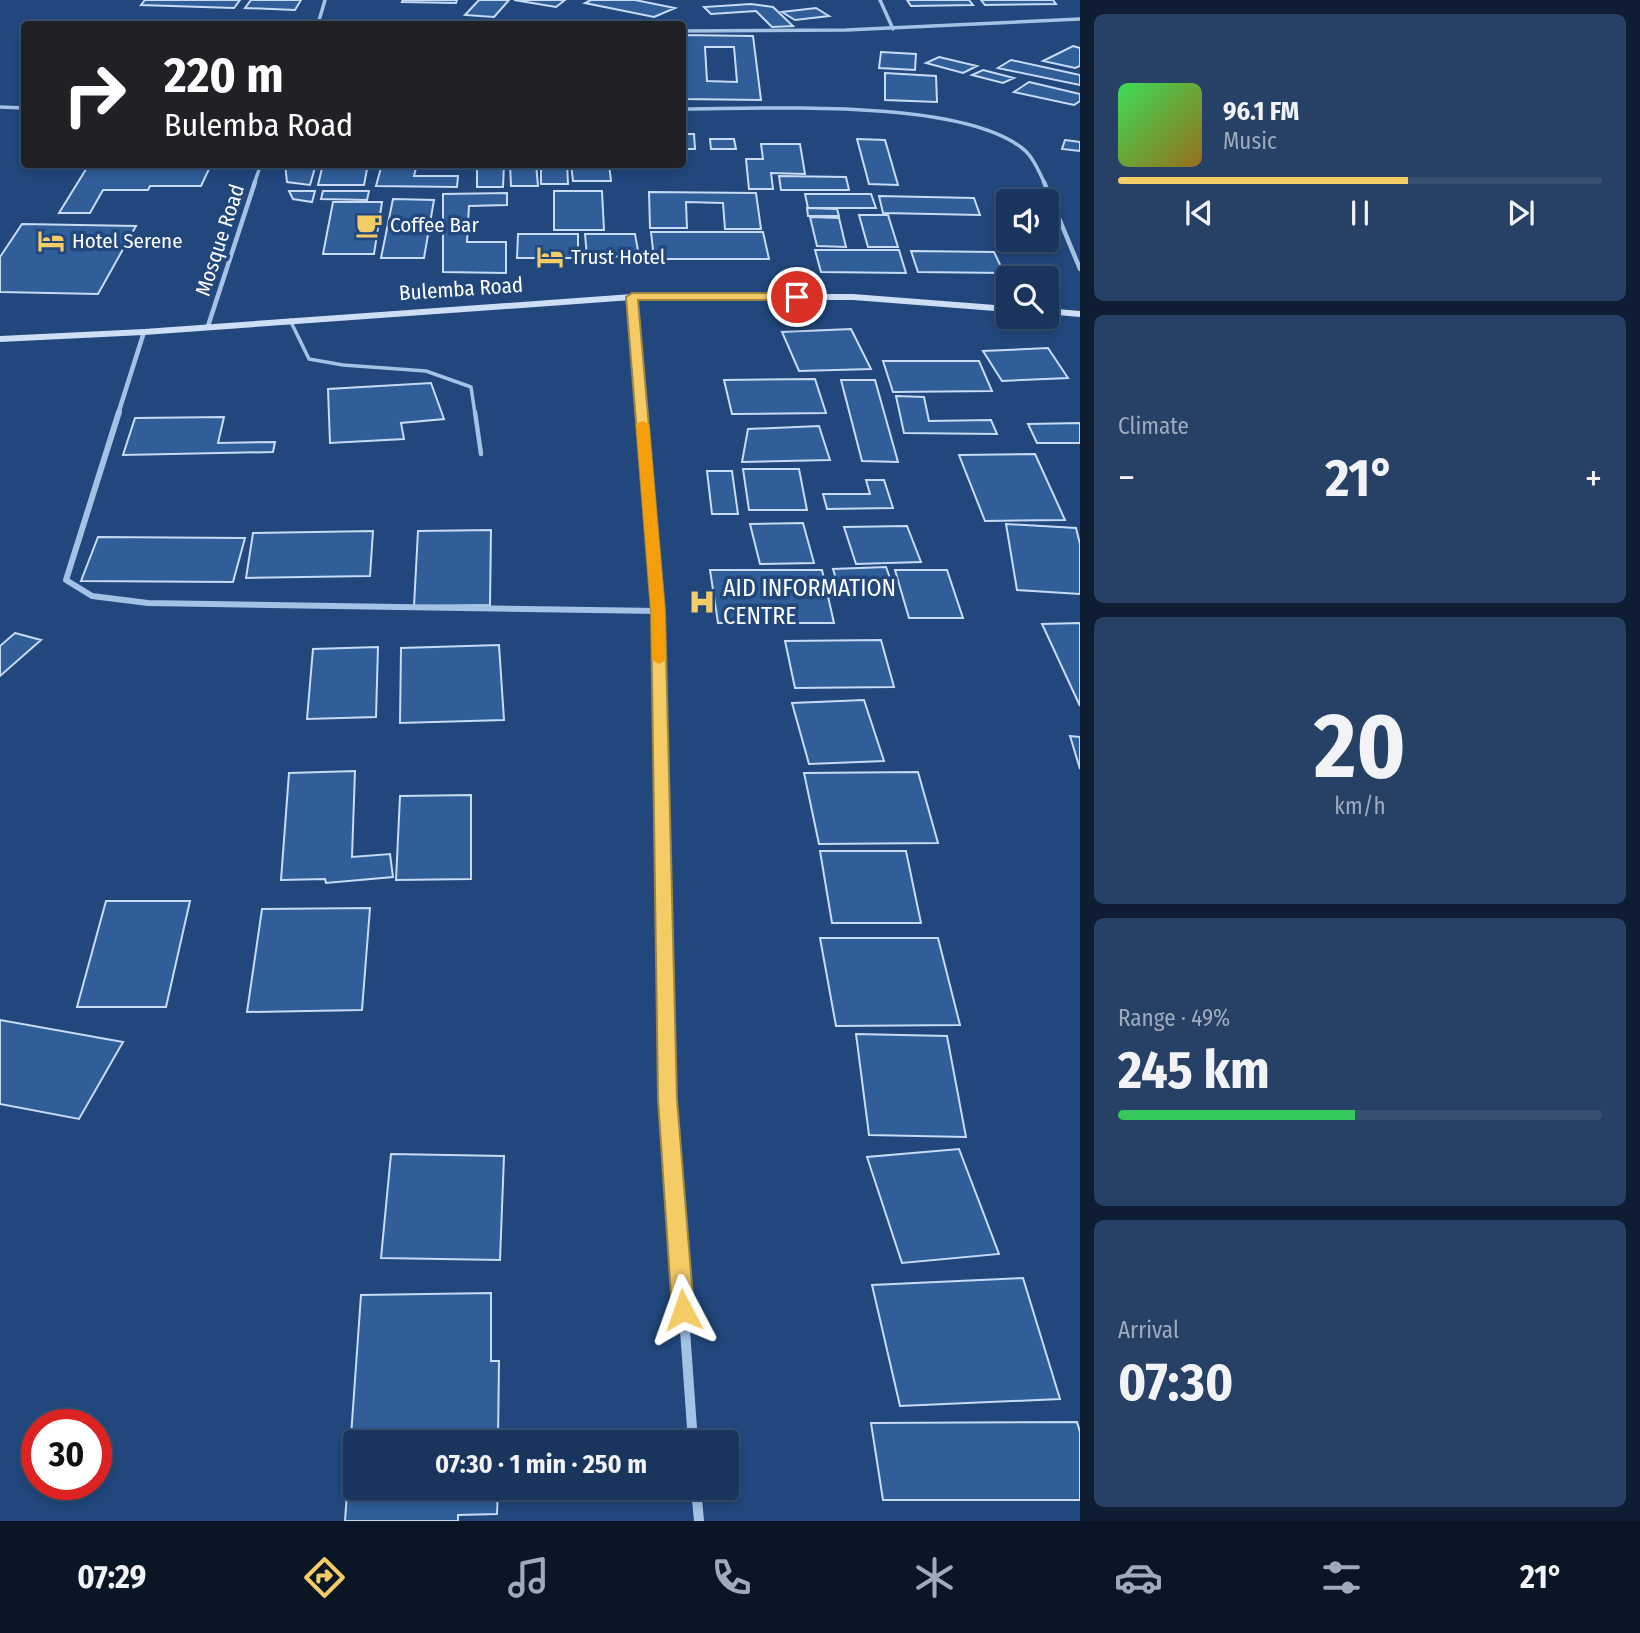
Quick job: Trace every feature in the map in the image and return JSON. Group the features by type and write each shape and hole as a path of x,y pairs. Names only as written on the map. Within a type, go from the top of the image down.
{"main road":[{"name":"Bulemba Road","path":"0,339 144,332 632,297 853,297 996,308"},
{"path":"1059,313 1080,314"}],"street":[{"path":"319,21 325,0"},
{"path":"880,0 893,29"},
{"path":"686,31 893,29 1080,19"},
{"path":"0,107 21,108"},
{"path":"686,109 892,113 957,122 1003,136 1025,149 1039,174 1080,269"},
{"name":"Mosque Road","path":"208,326 260,168"},
{"path":"632,297 658,611 667,1099 692,1430"},
{"path":"144,332 66,580 92,596 148,603 658,611"},
{"path":"697,1500 699,1521"}],"lane":[{"path":"290,320 309,359 347,365 411,367 452,375 471,387 481,454"}],"building":[{"path":"145,0 240,0 234,8 141,5"},
{"path":"251,0 301,0 295,10 245,8"},
{"path":"457,0 456,3 402,2"},
{"path":"479,0 509,0 494,17 465,15"},
{"path":"514,0 565,0 556,7"},
{"path":"591,0 635,0 675,8 654,17 585,3"},
{"path":"907,0 969,0 973,5 911,6"},
{"path":"981,0 1053,0 1056,4 985,5"},
{"path":"751,4 773,7 793,26 772,27 756,11 711,14 704,7"},
{"path":"816,8 829,16 795,20 782,12"},
{"path":"686,35 753,36 761,100 686,99","holes":["705,47 734,47 737,82 707,81"]},
{"path":"1073,46 1080,48 1080,66 1075,68 1043,61"},
{"path":"881,52 916,54 915,70 879,68"},
{"path":"939,57 977,66 963,73 926,63"},
{"path":"1011,60 1080,75 1080,85 998,68"},
{"path":"983,70 1014,78 1003,83 972,75"},
{"path":"885,73 936,76 937,102 885,100"},
{"path":"1029,82 1080,94 1080,101 1074,105 1014,92"},
{"path":"686,134 694,134 695,149 686,149"},
{"path":"710,139 734,139 736,149 711,149"},
{"path":"857,139 885,140 898,185 869,184"},
{"path":"1065,140 1080,142 1080,151 1062,149"},
{"path":"761,144 800,144 805,174 771,173 773,189 749,189 746,159 763,159"},
{"path":"87,168 210,168 201,186 103,190 90,213 59,213"},
{"path":"285,168 315,168 310,185 287,182"},
{"path":"322,168 367,168 364,185 318,185"},
{"path":"381,168 416,168 414,176 458,176 457,187 376,186"},
{"path":"477,168 504,168 503,187 477,187"},
{"path":"510,168 536,168 538,186 511,186"},
{"path":"541,168 567,168 568,184 541,184"},
{"path":"571,168 609,168 611,181 573,181"},
{"path":"779,176 846,177 849,190 781,190"},
{"path":"289,191 315,191 312,202 293,199"},
{"path":"323,191 369,191 367,200 321,199"},
{"path":"554,191 602,191 604,230 554,230"},
{"path":"649,192 756,193 761,229 725,229 723,203 686,202 687,228 650,228"},
{"path":"507,193 507,205 469,206 467,242 506,242 506,273 443,272 443,194"},
{"path":"805,194 871,194 876,208 808,208"},
{"path":"879,196 974,198 980,215 883,213"},
{"path":"393,199 434,200 424,258 381,258"},
{"path":"333,202 382,202 374,254 323,254"},
{"path":"807,208 837,209 839,216 808,216"},
{"path":"859,215 888,215 898,247 868,247"},
{"path":"810,217 839,218 846,247 817,246"},
{"path":"22,224 136,226 98,294 0,292 0,257"},
{"path":"651,232 763,232 769,259 654,259"},
{"path":"518,234 578,234 578,258 517,258"},
{"path":"585,234 635,234 639,256 587,257"},
{"path":"815,250 899,250 906,273 821,272"},
{"path":"911,251 994,252 1001,266 996,266 996,273 918,272"},
{"path":"851,329 871,369 799,371 782,332"},
{"path":"1048,348 1068,378 1002,381 983,351"},
{"path":"883,361 979,361 992,391 893,392"},
{"path":"815,379 826,413 732,414 724,380"},
{"path":"841,380 875,380 898,462 862,461"},
{"path":"431,383 444,419 401,423 404,439 330,443 328,389"},
{"path":"896,396 924,397 929,421 991,420 997,434 904,433"},
{"path":"224,417 218,443 275,442 273,452 123,455 135,418"},
{"path":"1080,423 1080,443 1037,443 1028,424"},
{"path":"819,426 830,460 742,462 748,429"},
{"path":"1035,454 1065,520 985,521 959,455"},
{"path":"743,469 799,469 807,510 749,510"},
{"path":"707,471 732,471 738,514 712,514"},
{"path":"866,480 884,480 893,508 827,509 823,494 870,494"},
{"path":"803,523 814,563 760,564 750,524"},
{"path":"1006,524 1076,528 1080,544 1080,594 1017,590"},
{"path":"907,526 921,562 856,564 844,527"},
{"path":"491,530 490,605 414,606 418,531"},
{"path":"373,531 370,576 246,578 253,533"},
{"path":"98,537 245,538 233,582 81,581"},
{"path":"886,567 896,594 841,595 833,569"},
{"path":"710,570 822,570 834,623 718,623"},
{"path":"895,570 947,570 963,618 909,618"},
{"path":"1080,623 1080,706 1042,624"},
{"path":"15,633 41,640 0,676 0,646"},
{"path":"881,640 894,687 795,688 785,641"},
{"path":"499,645 504,720 400,723 401,648"},
{"path":"378,647 376,717 307,719 313,649"},
{"path":"864,700 884,761 809,764 792,703"},
{"path":"1070,736 1080,737 1080,769"},
{"path":"355,771 352,857 390,854 393,877 326,883 325,879 281,880 289,773"},
{"path":"918,772 938,843 819,844 804,773"},
{"path":"471,795 471,879 396,880 400,796"},
{"path":"820,851 906,851 921,923 832,923"},
{"path":"106,901 190,901 166,1007 77,1007"},
{"path":"370,908 362,1010 247,1012 262,909"},
{"path":"820,938 938,938 960,1025 836,1026"},
{"path":"0,1020 123,1042 79,1119 0,1104"},
{"path":"856,1034 947,1036 966,1137 869,1135"},
{"path":"959,1149 999,1254 902,1263 867,1157"},
{"path":"391,1154 504,1156 500,1260 381,1258"},
{"path":"1023,1278 1060,1399 900,1406 872,1285"},
{"path":"491,1293 491,1361 499,1361 498,1430 351,1430 361,1295"},
{"path":"1077,1422 1080,1432 1080,1500 883,1500 871,1423"},
{"path":"346,1500 498,1500 497,1514 458,1515 458,1521 345,1521"}],"slow traffic":[{"path":"643,424 658,611 659,660"}],"place":[{"name":"Coffee Bar","path":"369,225"},
{"name":"Hotel Serene","path":"51,241"},
{"name":"Trust Hotel","path":"550,257"},
{"name":"AID INFORMATION CENTRE","path":"702,602"}],"route":[{"path":"683,1310 667,1099 658,611 632,297 797,297"}]}
